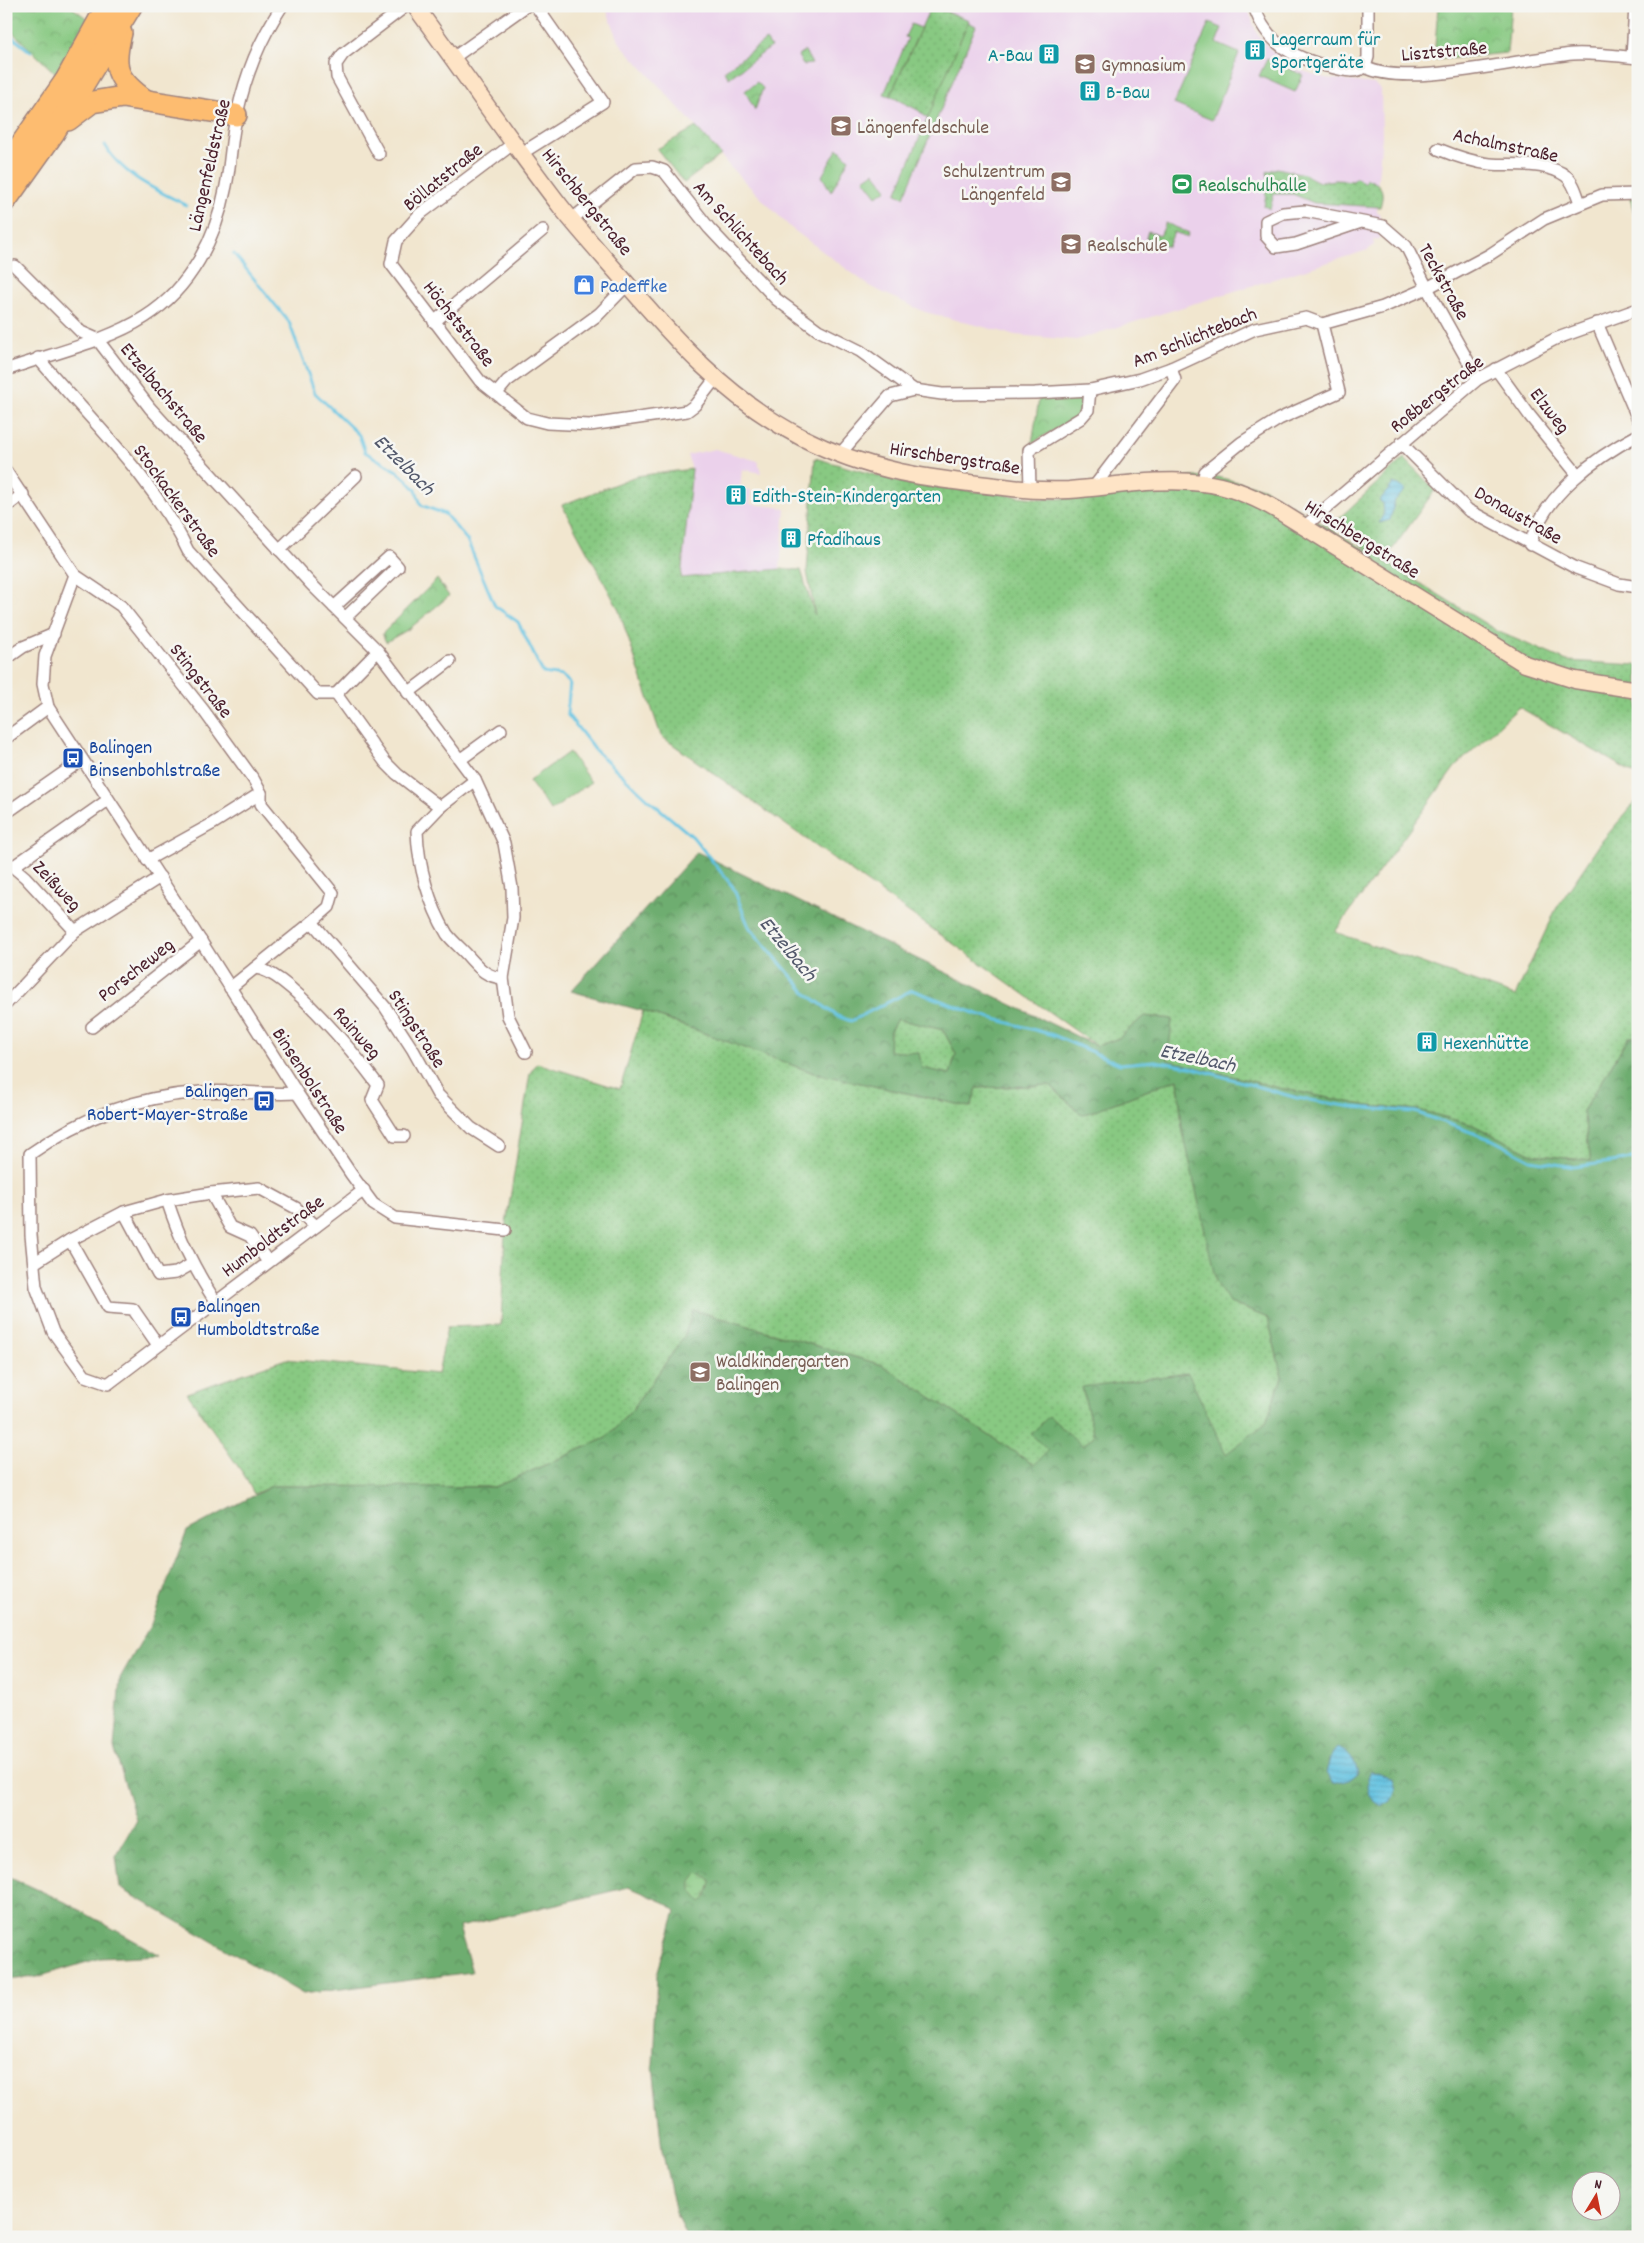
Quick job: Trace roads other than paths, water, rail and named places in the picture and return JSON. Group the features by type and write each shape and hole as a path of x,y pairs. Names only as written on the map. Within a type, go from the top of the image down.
{"highway":[{"path":"6,166 66,80 106,6"},
{"path":"128,12 117,51 116,65 126,86 146,100"},
{"path":"6,200 52,134 128,12"},
{"path":"52,134 92,102 123,97 236,115"}],"street":[{"name":"Längenfeldstraße","path":"6,370 97,340 144,318 179,288 209,245 226,186 236,115 256,49 282,6"},
{"path":"379,154 337,77 336,64 343,54 406,6"},
{"name":"Hirschbergstraße","path":"415,6 572,219 665,329 715,379 765,418 840,454 882,469 932,480 1030,490 1092,488 1167,482 1203,483 1230,488 1259,499 1305,526 1525,664 1575,680 1638,690"},
{"path":"453,58 526,6"},
{"name":"Böllatstraße","path":"396,241 420,214 518,148 603,102 536,6"},
{"name":"Lisztstraße","path":"1254,6 1260,21 1270,37 1293,55 1312,63 1355,72 1365,67 1383,74 1430,74 1575,54 1635,58"},
{"path":"1365,67 1368,56 1368,6"},
{"path":"1635,58 1636,6"},
{"name":"Achalmstraße","path":"1438,149 1456,157 1489,164 1540,166 1566,176 1575,189 1580,203"},
{"name":"Am Schlichtebach","path":"572,219 636,168 652,167 664,171 709,228 776,299 818,330 860,351 914,390"},
{"name":"Am Schlichtebach","path":"840,454 890,396 914,390 942,394 1090,390 1140,379 1171,368 1255,329 1306,318 1322,324 1383,307 1427,288 1489,255 1544,219 1580,203 1602,195 1638,194"},
{"name":"Teckstraße","path":"1361,222 1296,244 1276,247 1266,236 1266,221 1283,214 1305,211 1383,226 1406,246 1427,288 1478,379"},
{"path":"434,322 543,230"},
{"name":"Höchststraße","path":"396,241 391,264 480,381 527,418 547,423 590,425 687,411 695,405 715,379"},
{"name":"Etzelbachstraße","path":"15,266 81,332 97,340 150,408 279,550 378,651 408,693 476,780 504,843 512,888 513,918 503,978 508,1016 526,1052"},
{"path":"497,393 507,381 599,314 628,284"},
{"name":"Roßbergstraße","path":"1305,526 1478,379 1555,339 1638,309"},
{"path":"1597,323 1638,419"},
{"path":"1203,483 1204,472 1241,443 1279,419 1339,392 1322,324"},
{"name":"Stockackerstraße","path":"38,358 145,479 176,526 188,551 318,694 336,694"},
{"path":"1092,488 1175,380 1171,368"},
{"name":"Elzweg","path":"1496,369 1530,416 1577,474"},
{"path":"1030,490 1028,450 1082,418 1088,410 1090,390"},
{"path":"1530,545 1533,534 1554,501 1577,474 1610,450 1638,435"},
{"name":"Donaustraße","path":"1402,443 1468,510 1530,545 1576,568 1619,584 1638,587"},
{"name":"Stingstraße","path":"6,471 75,575 121,606 214,725 261,793 261,804 333,893 330,907 230,988"},
{"path":"279,550 356,476"},
{"path":"6,507 23,494"},
{"path":"334,607 389,557 398,567 345,618"},
{"name":"Binsenbolstraße","path":"75,575 45,656 42,684 48,707 147,860 160,877 350,1174 373,1204 395,1218 504,1230"},
{"path":"6,659 23,647 54,634"},
{"path":"378,651 336,694 385,762 397,774 440,807"},
{"path":"408,693 450,661"},
{"path":"6,738 48,707"},
{"path":"461,759 501,730"},
{"path":"6,813 82,760"},
{"path":"476,780 440,807 418,831 418,855 433,904 448,934 481,970 491,977 503,978"},
{"path":"147,860 212,824 261,793"},
{"name":"Zeißweg","path":"75,931 10,864 108,800"},
{"path":"6,1004 75,931 160,877"},
{"name":"Stingstraße","path":"312,922 384,1007 413,1050 438,1095 471,1128 500,1146"},
{"name":"Porscheweg","path":"92,1027 201,941"},
{"name":"Rainweg","path":"255,968 262,968 279,978 320,1016 353,1051 378,1085 372,1100 394,1136 404,1136"},
{"path":"297,1093 202,1092 162,1097 110,1110 73,1126 50,1140 30,1154 34,1262 70,1240 124,1212 167,1200 211,1193 259,1188 296,1208 316,1226"},
{"name":"Humboldtstraße","path":"34,1262 36,1286 53,1332 85,1376 108,1384 158,1344 364,1190"},
{"path":"211,1193 230,1227 250,1236 268,1262"},
{"path":"167,1200 178,1235 192,1264 215,1301"},
{"path":"124,1212 158,1275 176,1273 192,1264"},
{"path":"70,1240 108,1308 133,1310 158,1344"}],"water":[{"path":"1394,483 1406,490 1395,500 1390,520 1379,523 1384,513 1383,503 1379,501"},
{"path":"1337,1748 1346,1752 1351,1757 1358,1773 1349,1780 1333,1784 1326,1773 1331,1755"},
{"path":"1370,1772 1380,1773 1393,1779 1396,1789 1391,1800 1382,1806 1373,1800 1368,1792 1367,1783"}],"waterway":[{"name":"Etzelbach","path":"6,32 31,52"},
{"name":"Etzelbach","path":"105,145 112,156 130,174 152,188 186,205"},
{"name":"Etzelbach","path":"234,254 289,322 315,393 359,435 365,452 397,471 416,490 421,505 445,514 467,540 495,606 518,622 543,673 562,676 570,683 567,714 596,751 649,800 693,837 733,887 749,927 807,994 837,1016 851,1021 912,990 977,1014 1053,1035 1120,1064 1155,1061 1190,1067 1297,1098 1353,1107 1415,1112 1493,1140 1531,1160 1574,1167 1626,1160 1638,1156"}],"place":[{"name":"Lagerraum für Sportgeräte","path":"1255,50"},
{"name":"A-Bau","path":"1049,54"},
{"name":"Gymnasium","path":"1085,64"},
{"name":"B-Bau","path":"1090,91"},
{"name":"Längenfeldschule","path":"841,126"},
{"name":"Schulzentrum Längenfeld","path":"1061,182"},
{"name":"Realschulhalle","path":"1182,184"},
{"name":"Realschule","path":"1071,244"},
{"name":"Padeffke","path":"584,285"},
{"name":"Edith-Stein-Kindergarten","path":"736,495"},
{"name":"Pfadihaus","path":"791,538"},
{"name":"Balingen Binsenbohlstraße","path":"73,758"},
{"name":"Hexenhütte","path":"1427,1042"},
{"name":"Balingen Robert-Mayer-Straße","path":"264,1101"},
{"name":"Balingen Humboldtstraße","path":"181,1317"},
{"name":"Waldkindergarten Balingen","path":"700,1372"}]}
